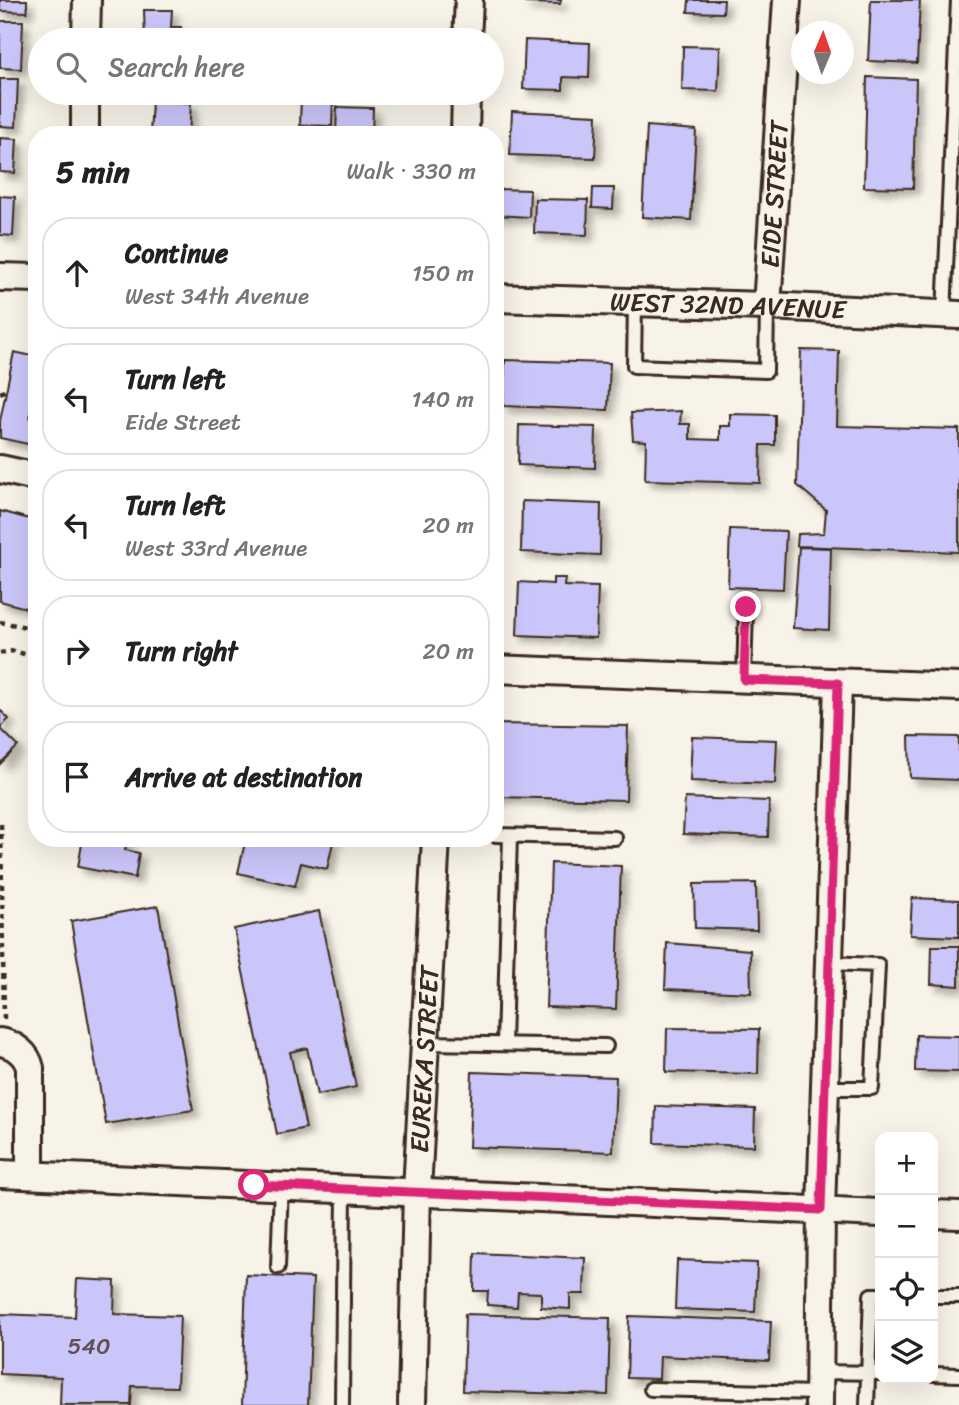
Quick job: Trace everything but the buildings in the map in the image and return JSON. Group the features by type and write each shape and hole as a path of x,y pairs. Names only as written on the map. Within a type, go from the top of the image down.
{"street":[{"path":"86,28 87,0"},
{"path":"468,28 469,0"},
{"name":"EIDE STREET","path":"767,306 787,0"},
{"path":"85,105 85,126"},
{"path":"465,126 466,105"},
{"path":"0,277 28,278"},
{"name":"WEST 32ND AVENUE","path":"504,298 767,306 952,315"},
{"path":"0,469 28,475"},
{"path":"504,669 959,687"},
{"path":"819,1390 821,1210 838,683"},
{"name":"EUREKA STREET","path":"412,1405 417,1191 436,847"},
{"path":"2,1042 20,1051 28,1059 30,1068 30,1175"},
{"path":"0,1174 875,1213"},
{"path":"938,1214 959,1215"}],"lane":[{"path":"952,315 958,0"},
{"path":"635,303 634,366 766,371 767,306"},
{"path":"744,680 746,607"},
{"path":"504,836 615,838"},
{"path":"504,1044 510,836"},
{"path":"825,1088 872,1088 878,965 829,963"},
{"path":"425,1043 606,1046"},
{"path":"278,1267 281,1186"},
{"path":"341,1405 344,1188"},
{"path":"867,1405 874,1373 871,1295 875,1295"},
{"path":"938,1296 959,1296"},
{"path":"650,1389 819,1390 874,1373"},
{"path":"938,1374 959,1375"}],"path":[{"path":"0,393 6,390"},
{"path":"0,622 28,627"},
{"path":"0,653 14,651 28,655"},
{"path":"1,824 2,1042"}],"route":[{"path":"254,1185 821,1210 838,683 744,680 746,607"}]}
